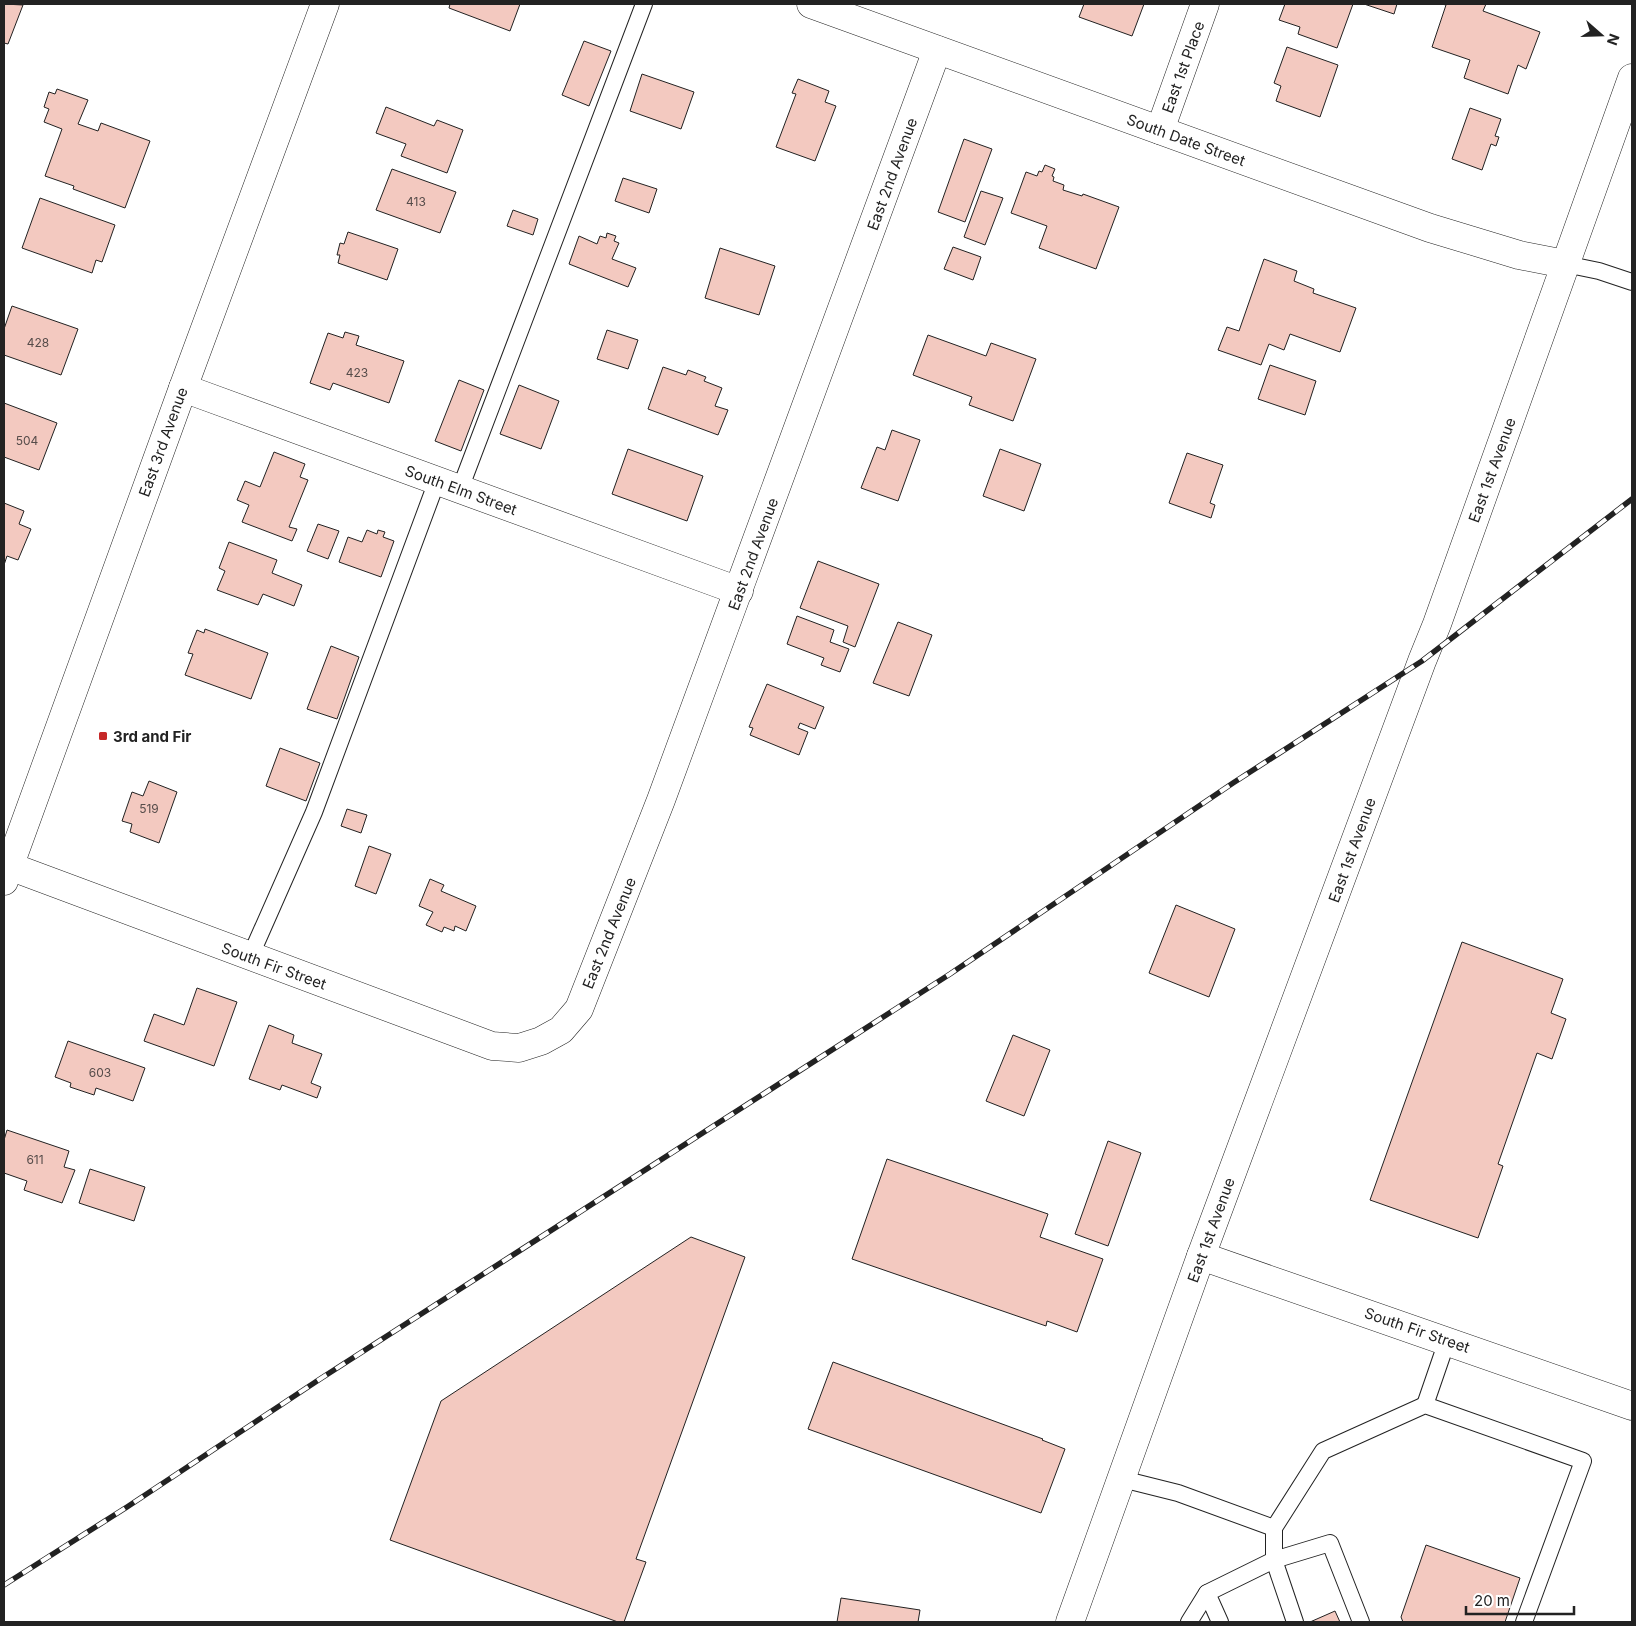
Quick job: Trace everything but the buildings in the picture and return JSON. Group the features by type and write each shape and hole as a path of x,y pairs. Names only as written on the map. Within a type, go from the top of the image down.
{"street":[{"name":"East 3rd Avenue","path":"7,873 183,388 326,4"},
{"name":"South Date Street","path":"811,4 1460,238 1519,255 1565,264"},
{"name":"East 1st Place","path":"1160,130 1205,4"},
{"name":"East 2nd Avenue","path":"541,1041 562,1030 578,1009 662,800 937,50"},
{"name":"East 1st Avenue","path":"1070,1622 1201,1256 1437,624 1632,78"},
{"name":"South Elm Street","path":"183,388 739,592"},
{"name":"South Fir Street","path":"7,873 250,957 492,1046 518,1048 541,1041"},
{"name":"South Fir Street","path":"1201,1256 1447,1340 1632,1406"}],"lane":[{"path":"250,957 314,812 644,4"},
{"path":"1565,264 1599,271 1632,282"},
{"path":"1424,1405 1447,1340"},
{"path":"1296,1622 1274,1560 1274,1528 1323,1451 1424,1405 1583,1461 1524,1622"},
{"path":"1122,1479 1178,1493 1274,1528"},
{"path":"1189,1622 1206,1593 1274,1560 1330,1543 1361,1622"},
{"path":"1206,1593 1220,1622"}],"railway":[{"path":"4,1585 127,1507 320,1379 950,974 1233,783 1422,661 1632,499"}],"place":[{"name":"3rd and Fir","path":"103,736"}]}
